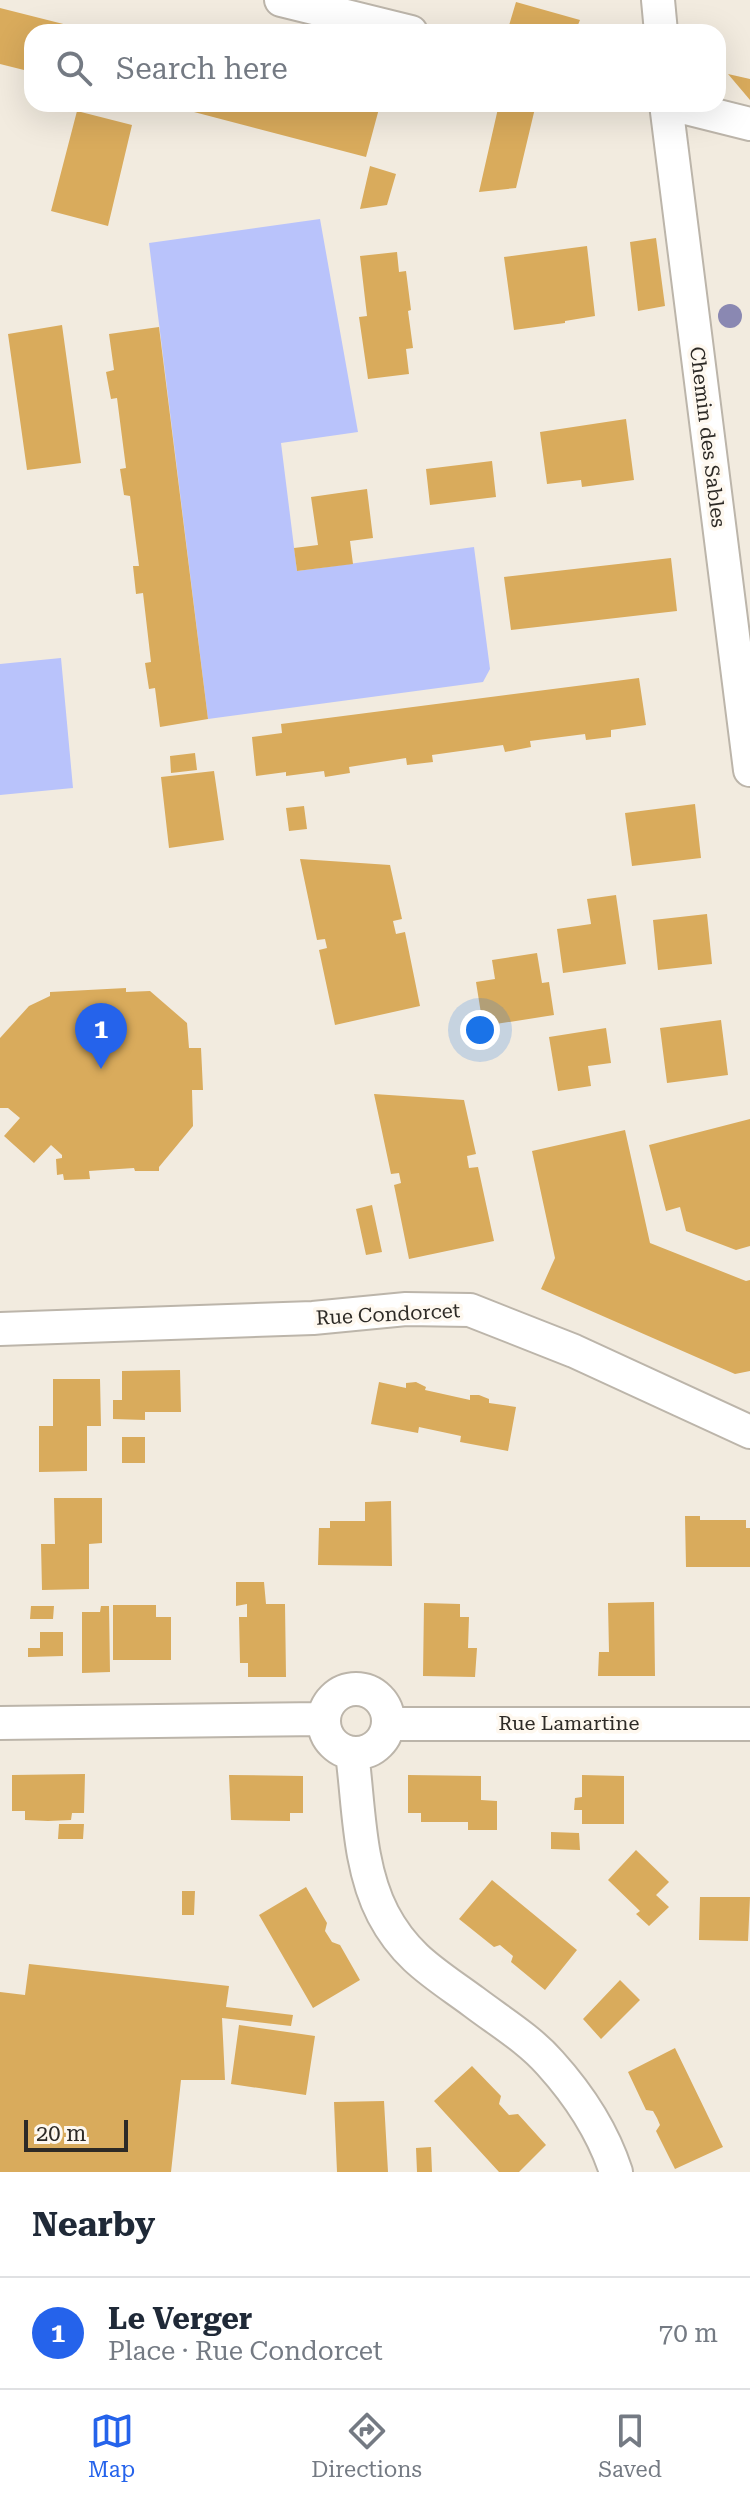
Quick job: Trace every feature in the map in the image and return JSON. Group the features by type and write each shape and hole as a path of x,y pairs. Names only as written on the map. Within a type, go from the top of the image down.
{"street":[{"path":"281,0 378,24"},
{"path":"658,0 660,24"},
{"name":"Chemin des Sables","path":"669,112 750,770"},
{"path":"701,112 750,124"},
{"name":"Rue Condorcet","path":"0,1329 313,1318 406,1309 470,1310 574,1351 750,1432"},
{"path":"358,1689 377,1697 387,1714 388,1724 380,1742 363,1752 352,1753 328,1738 323,1719 331,1700 339,1694 358,1689"},
{"path":"0,1723 323,1719"},
{"name":"Rue Lamartine","path":"388,1724 750,1724"},
{"path":"352,1753 365,1865 382,1912 403,1946 439,1979 470,1999 550,2062 593,2121 616,2172"}],"shaded area":[{"path":"320,219 358,432 281,443 297,571 474,547 490,669 483,682 208,719 149,243"},
{"path":"61,658 73,788 0,795 0,664"}],"building":[{"path":"516,2 580,20 578,24 509,24"},
{"path":"0,8 63,24 24,24 24,70 0,64"},
{"path":"728,74 750,79 750,100"},
{"path":"77,112 132,125 108,226 51,211"},
{"path":"194,112 378,112 366,157"},
{"path":"497,112 534,112 516,188 479,192"},
{"path":"370,166 396,174 387,205 360,209"},
{"path":"656,238 665,306 638,311 630,242"},
{"path":"587,246 595,316 514,330 504,257"},
{"path":"397,252 399,272 406,271 411,310 408,311 413,348 406,349 409,374 368,379 359,317 367,316 360,256"},
{"path":"62,325 81,463 27,470 8,334"},
{"path":"159,327 208,719 160,727 155,688 149,689 145,663 151,662 143,593 136,594 133,566 139,566 130,496 124,495 120,469 126,468 117,398 111,399 106,372 114,370 109,334"},
{"path":"626,419 634,480 582,487 581,480 547,484 540,432"},
{"path":"492,461 496,497 430,505 426,469"},
{"path":"367,489 373,538 350,541 353,564 297,571 294,548 318,545 311,497"},
{"path":"671,558 677,611 511,630 504,577"},
{"path":"639,678 646,725 611,730 611,737 586,740 585,734 530,741 531,747 505,752 503,745 432,755 433,762 407,765 406,758 349,767 350,773 325,777 324,771 256,776 252,737 282,733 281,724"},
{"path":"195,753 197,770 171,773 170,756"},
{"path":"214,771 224,840 169,848 161,777"},
{"path":"695,804 701,858 632,866 625,813"},
{"path":"304,806 307,829 289,831 286,808"},
{"path":"300,859 390,865 402,919 393,921 396,934 405,932 420,1006 335,1025 319,950 327,948 325,939 317,940"},
{"path":"616,895 626,964 563,973 557,929 591,924 587,899"},
{"path":"707,914 712,964 658,970 653,920"},
{"path":"537,953 542,983 549,982 554,1015 483,1026 476,982 495,979 492,960"},
{"path":"126,988 126,992 150,991 187,1023 189,1048 201,1048 203,1090 192,1090 193,1126 159,1167 159,1171 135,1171 134,1168 89,1171 90,1179 64,1180 63,1174 57,1175 56,1159 62,1158 62,1155 51,1145 34,1163 4,1136 20,1118 8,1108 0,1108 0,1038 29,1006 50,996 50,992"},
{"path":"721,1020 728,1075 667,1083 660,1028"},
{"path":"606,1028 611,1063 588,1066 591,1086 558,1091 549,1037"},
{"path":"374,1094 464,1100 476,1154 467,1156 469,1168 478,1167 494,1241 409,1259 394,1185 401,1183 399,1173 391,1174"},
{"path":"750,1119 750,1246 736,1250 686,1231 680,1207 666,1211 649,1145"},
{"path":"625,1130 650,1243 750,1280 750,1371 735,1374 541,1289 555,1258 532,1151"},
{"path":"372,1205 382,1252 366,1255 356,1209"},
{"path":"180,1370 181,1412 145,1412 145,1420 113,1419 113,1400 122,1400 122,1371"},
{"path":"53,1379 100,1379 101,1426 87,1426 87,1471 39,1472 39,1426 53,1426"},
{"path":"379,1382 406,1388 406,1383 416,1382 426,1387 425,1390 470,1400 470,1395 479,1395 489,1399 489,1403 516,1407 508,1451 460,1442 461,1436 419,1427 418,1433 371,1424"},
{"path":"122,1437 145,1437 145,1463 122,1463"},
{"path":"54,1498 102,1498 102,1543 89,1544 89,1589 42,1590 41,1544 55,1544"},
{"path":"391,1501 392,1566 318,1565 319,1528 330,1528 330,1521 365,1521 365,1502"},
{"path":"685,1516 700,1516 700,1520 746,1520 746,1528 750,1528 750,1567 686,1567"},
{"path":"236,1582 264,1582 266,1604 285,1604 286,1677 248,1677 248,1663 240,1663 239,1617 247,1617 247,1604 236,1606"},
{"path":"654,1602 655,1676 598,1676 599,1652 609,1652 608,1603"},
{"path":"424,1603 460,1604 460,1617 469,1617 468,1648 477,1648 475,1677 423,1676"},
{"path":"113,1605 156,1605 156,1617 171,1617 171,1660 113,1660"},
{"path":"31,1606 54,1606 53,1619 30,1619"},
{"path":"101,1606 109,1606 110,1672 82,1673 82,1612 100,1612"},
{"path":"40,1632 63,1632 63,1656 28,1657 28,1648 40,1648"},
{"path":"85,1774 84,1813 72,1813 71,1820 25,1820 25,1811 12,1811 12,1775"},
{"path":"229,1775 303,1776 303,1813 290,1813 290,1821 231,1820"},
{"path":"408,1775 481,1776 481,1800 497,1801 497,1830 468,1830 468,1822 421,1822 421,1813 408,1813"},
{"path":"582,1775 624,1776 624,1824 582,1824 582,1810 574,1810 575,1798 582,1797"},
{"path":"59,1824 84,1824 83,1839 58,1839"},
{"path":"551,1832 579,1833 580,1850 551,1849"},
{"path":"636,1850 669,1882 656,1895 669,1907 649,1926 636,1914 640,1911 608,1880"},
{"path":"492,1880 577,1950 545,1990 511,1962 513,1956 500,1945 494,1947 459,1919"},
{"path":"306,1887 327,1923 325,1931 332,1942 340,1945 360,1980 313,2008 259,1915"},
{"path":"182,1891 195,1891 194,1915 182,1915"},
{"path":"700,1897 750,1897 748,1941 699,1940"},
{"path":"29,1964 229,1986 226,2007 293,2015 291,2026 222,2018 225,2080 181,2080 171,2172 0,2172 0,1992 25,1995"},
{"path":"620,1980 640,2000 601,2039 583,2019"},
{"path":"239,2025 315,2036 306,2095 231,2084"},
{"path":"675,2048 723,2147 675,2169 656,2131 660,2125 657,2118 653,2111 646,2110 628,2072"},
{"path":"472,2066 501,2096 499,2104 509,2115 518,2114 546,2145 519,2172 499,2172 434,2101"},
{"path":"384,2101 388,2172 337,2172 334,2102"},
{"path":"431,2147 432,2172 417,2172 416,2148"}],"place":[{"name":"Le Verger","path":"101,1069"}]}
